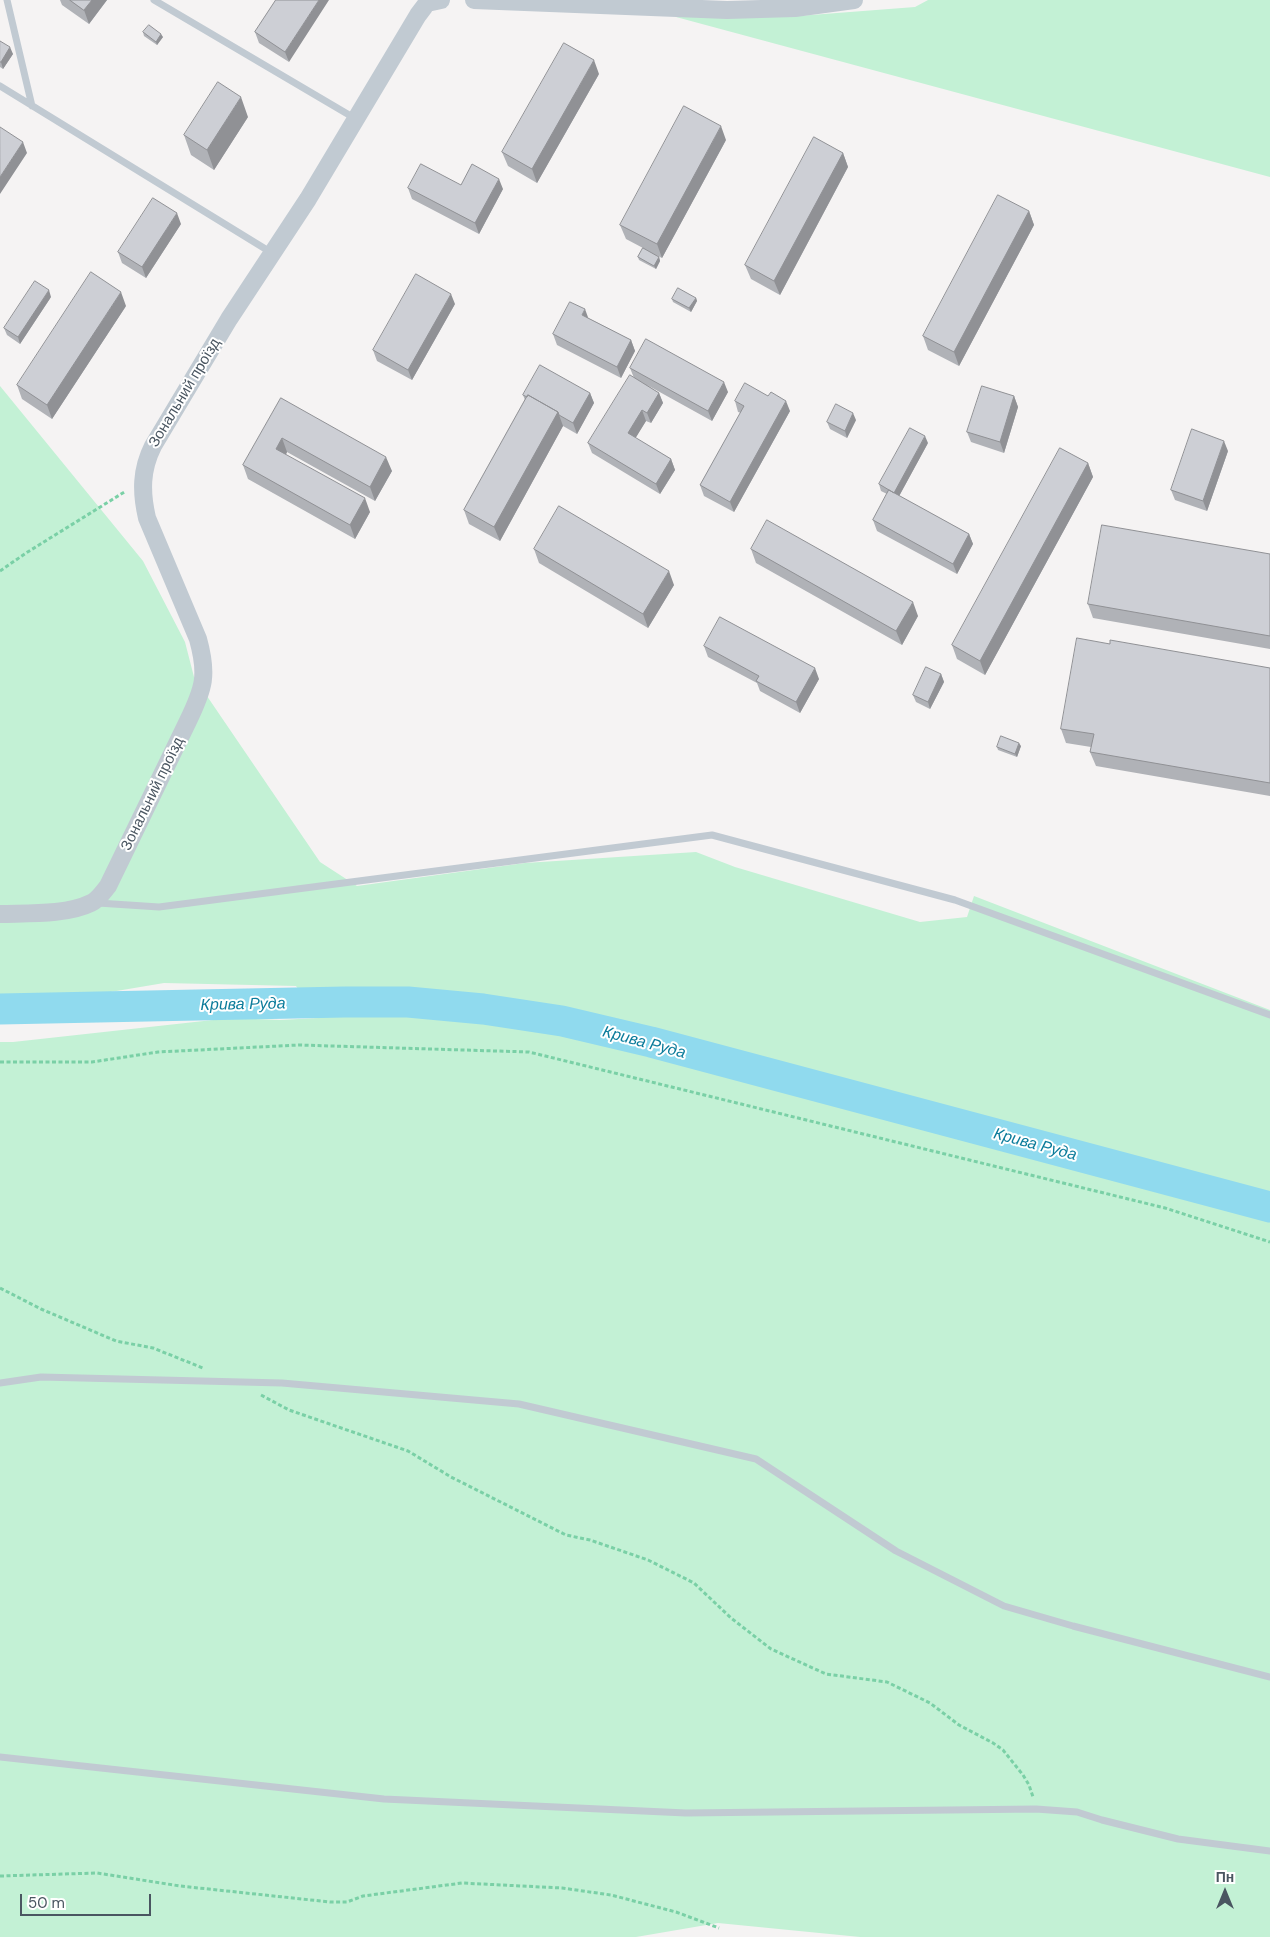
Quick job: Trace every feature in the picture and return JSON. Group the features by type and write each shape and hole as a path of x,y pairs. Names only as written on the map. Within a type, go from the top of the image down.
{"street":[{"name":"Зональний проїзд","path":"92,903 108,886 198,701 204,678 204,660 198,639 147,518 143,502 142,480 146,460 228,319 308,200 418,15 428,3 441,0"},
{"path":"474,0 727,10 795,8 854,0"},
{"path":"0,914 62,910 92,903"}],"lane":[{"path":"7,0 32,106"},
{"path":"154,0 356,119"},
{"path":"0,86 272,253"},
{"path":"92,903 159,907 712,835 955,900 1270,1015"},
{"path":"0,1383 41,1377 234,1381 282,1383 519,1404 756,1459 896,1551 1004,1606 1073,1626 1270,1677"},
{"path":"0,1757 394,1800 686,1813 1036,1809 1077,1812 1178,1839 1270,1851"}],"path":[{"path":"0,571 142,480"},
{"path":"0,1062 92,1062 158,1052 299,1045 529,1052 1165,1208 1270,1242"},
{"path":"0,1288 41,1309 116,1341 153,1348 209,1371"},
{"path":"234,1381 289,1410 408,1451 451,1477 566,1534 590,1540 648,1560 694,1583 731,1618 771,1649 826,1674 887,1682 930,1703 960,1725 1003,1750 1029,1785 1036,1809"},
{"path":"0,1876 97,1873 180,1886 330,1902 347,1902 363,1896 462,1882 562,1888 611,1895 676,1912 719,1928"}],"green space":[{"path":"928,0 1270,0 1270,177 676,17 798,16 915,7"},
{"path":"0,386 143,561 185,642 194,677 320,862 357,886 525,863 696,852 735,867 920,922 967,917 974,896 1270,1010 1270,1937 860,1937 718,1923 636,1937 0,1937 0,1042 231,1018 280,1020 318,1018 296,986 164,983 57,1001 0,1001"}],"building":[{"path":"70,0 92,0 84,10"},
{"path":"276,0 319,0 285,52 255,32"},
{"path":"149,25 161,34 156,42 143,32"},
{"path":"0,41 10,47 1,62 0,62"},
{"path":"564,43 594,60 532,169 502,152"},
{"path":"218,82 241,97 207,150 184,135"},
{"path":"684,106 721,126 657,244 620,225"},
{"path":"0,127 23,142 0,177"},
{"path":"814,137 843,153 774,281 745,265"},
{"path":"421,164 461,185 472,164 499,179 475,223 408,188"},
{"path":"998,195 1029,211 954,352 923,336"},
{"path":"153,198 177,213 142,267 118,252"},
{"path":"643,248 659,257 654,266 638,257"},
{"path":"91,272 121,292 47,405 17,385"},
{"path":"416,274 451,294 408,370 373,350"},
{"path":"35,281 49,290 18,337 4,328"},
{"path":"678,288 696,298 689,308 672,299"},
{"path":"570,302 585,309 582,315 631,340 617,367 553,334"},
{"path":"646,339 724,382 708,411 630,368"},
{"path":"540,365 590,393 573,423 528,395 527,397 523,395"},
{"path":"630,375 659,393 647,413 642,410 628,433 671,459 656,484 588,443"},
{"path":"745,383 768,396 771,392 786,401 730,502 700,485 744,406 735,401"},
{"path":"982,386 1014,396 1000,442 967,432"},
{"path":"528,395 558,412 494,527 464,510"},
{"path":"281,398 386,457 370,487 282,438 276,449 365,498 350,525 243,465"},
{"path":"836,404 853,413 845,431 827,422"},
{"path":"910,428 925,436 894,493 879,484"},
{"path":"1192,429 1224,441 1203,501 1171,490"},
{"path":"1060,448 1088,463 980,661 952,645"},
{"path":"889,490 969,534 953,564 873,520"},
{"path":"559,506 669,571 643,614 534,549"},
{"path":"767,520 913,602 896,631 751,549"},
{"path":"1102,525 1270,554 1270,636 1088,604"},
{"path":"720,617 815,668 796,702 756,681 759,676 704,646"},
{"path":"1077,638 1110,644 1110,640 1270,668 1270,783 1090,752 1094,734 1061,729"},
{"path":"926,667 941,674 928,702 913,695"},
{"path":"1001,736 1019,743 1015,754 997,747"}],"waterway":[{"name":"Крива Руда","path":"0,1009 408,1002 483,1009 562,1021 651,1042 1270,1207"}]}
